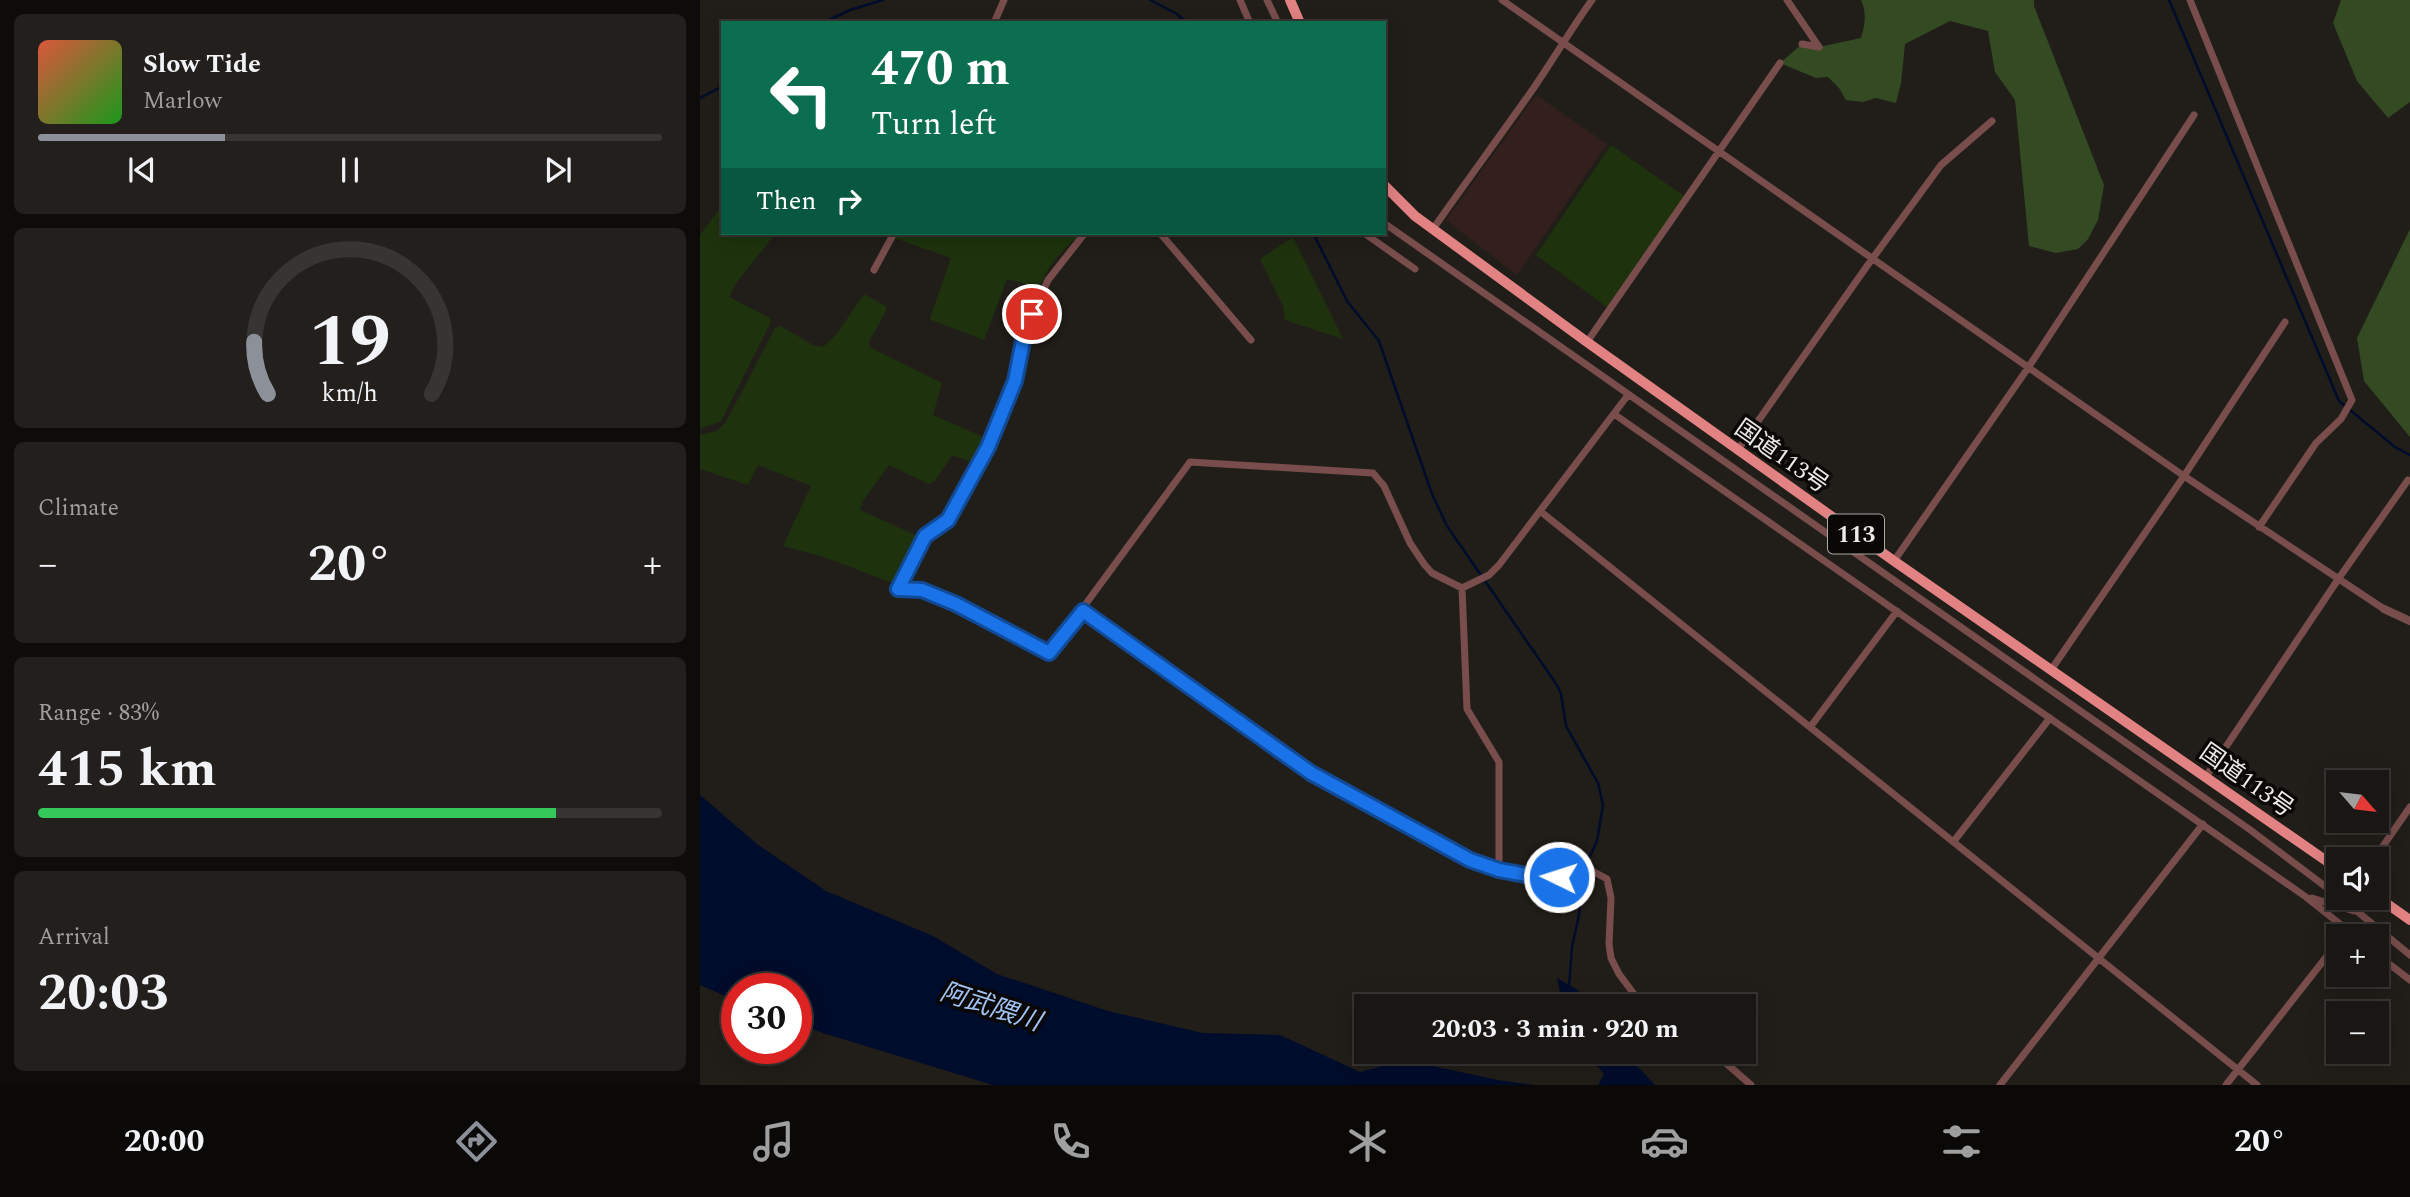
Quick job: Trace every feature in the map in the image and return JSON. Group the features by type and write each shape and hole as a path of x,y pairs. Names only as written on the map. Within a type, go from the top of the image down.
{"highway":[{"path":"1290,0 1299,21"},
{"name":"国道113号","path":"1386,187 1401,204 1433,229 1737,451 2326,861"},
{"path":"2389,905 2410,920"}],"street":[{"path":"995,21 1004,0"},
{"path":"1240,0 1249,21"},
{"path":"1267,0 1277,21"},
{"path":"1502,0 2184,476 2384,610 2410,621"},
{"path":"1433,229 1592,0"},
{"path":"1787,0 1819,47 1802,44"},
{"path":"2190,0 2352,400 2341,419 2316,443 2259,527"},
{"path":"1587,342 1780,63"},
{"path":"1895,561 2028,368 2194,115"},
{"path":"1737,451 1941,165 1992,121"},
{"path":"1386,224 2249,829 2326,887"},
{"path":"874,270 893,235"},
{"path":"1083,235 1043,290 1025,331 1015,381 988,447 948,520 925,536 898,589 922,590 956,604 1049,653 1083,611 1190,462 1373,473 1384,486 1410,543 1424,564 1432,573 1462,588"},
{"path":"1162,235 1251,340"},
{"path":"1367,235 1415,268"},
{"path":"2051,670 2184,476 2285,321"},
{"path":"1462,588 1489,575 1499,565 1628,395"},
{"path":"1614,414 2203,824 2306,897 2335,924"},
{"path":"2205,778 2408,480"},
{"path":"1540,511 2257,1085"},
{"path":"1462,588 1468,709 1499,762 1499,870"},
{"path":"1083,611 1311,773 1470,860 1499,870 1537,877 1559,877 1585,867 1607,879 1611,898 1611,958 1634,994"},
{"path":"1811,726 1897,611"},
{"path":"1954,841 2050,718"},
{"path":"2382,847 2410,807"},
{"path":"2000,1085 2203,824"},
{"path":"2306,897 2358,912"},
{"path":"2355,910 2410,955"},
{"path":"2226,1085 2326,957"},
{"path":"2389,964 2410,980"},
{"path":"1727,1064 1751,1085"}],"shaded area":[{"path":"1536,95 1607,144 1517,275 1446,220"}],"green space":[{"path":"1861,0 2034,0 2034,6 2104,185 2098,220 2088,239 2078,249 2056,253 2029,246 2015,100 1995,72 1988,31 1950,21 1905,44 1896,103 1876,98 1863,102 1846,100 1828,77 1816,78 1780,63 1802,44 1819,47 1861,38 1865,19"},
{"path":"2341,0 2410,0 2410,102 2388,118 2357,81 2333,23"},
{"path":"1611,145 1684,196 1607,307 1536,255"},
{"path":"721,207 721,235 774,235 736,283 729,297 770,318 770,324 721,421 700,429 700,235"},
{"path":"2410,229 2410,437 2364,381 2357,338"},
{"path":"896,235 1080,235 1051,264 1040,288 1007,279 984,340 930,318 951,258 894,238"},
{"path":"1293,237 1343,339 1285,320 1283,306 1260,259"},
{"path":"864,294 886,306 886,311 869,342 871,348 942,383 933,415 988,439 977,464 952,455 935,481 929,484 889,465 862,502 860,510 920,537 898,585 824,557 783,546 811,486 758,465 748,485 700,469 700,435 717,431 726,422 775,328 780,326 813,345 823,347 836,335"}],"water":[{"name":"阿武隈川","path":"700,795 757,844 826,891 933,936 997,974 1108,1011 1203,1033 1280,1035 1360,1072 1389,1064 1423,1064 1534,1085 993,1085 812,1029 812,973 721,973 721,994 700,985"},
{"path":"1557,978 1581,994 1560,994"},
{"path":"1596,1064 1635,1064 1655,1085 1598,1085 1604,1074"}],"waterway":[{"path":"827,21 850,10 883,0"},
{"path":"1150,0 1185,21"},
{"path":"2169,0 2339,401 2395,447 2410,455"},
{"path":"700,98 721,87"},
{"path":"1314,235 1347,301 1379,341 1432,494 1447,526 1557,685 1566,726 1598,783 1603,805 1597,841 1582,874 1569,988"}],"route":[{"path":"1032,314 1025,331 1015,381 988,447 948,520 925,536 898,589 922,590 956,604 1049,653 1083,611 1311,773 1470,860 1499,870 1537,877 1559,877"}]}
